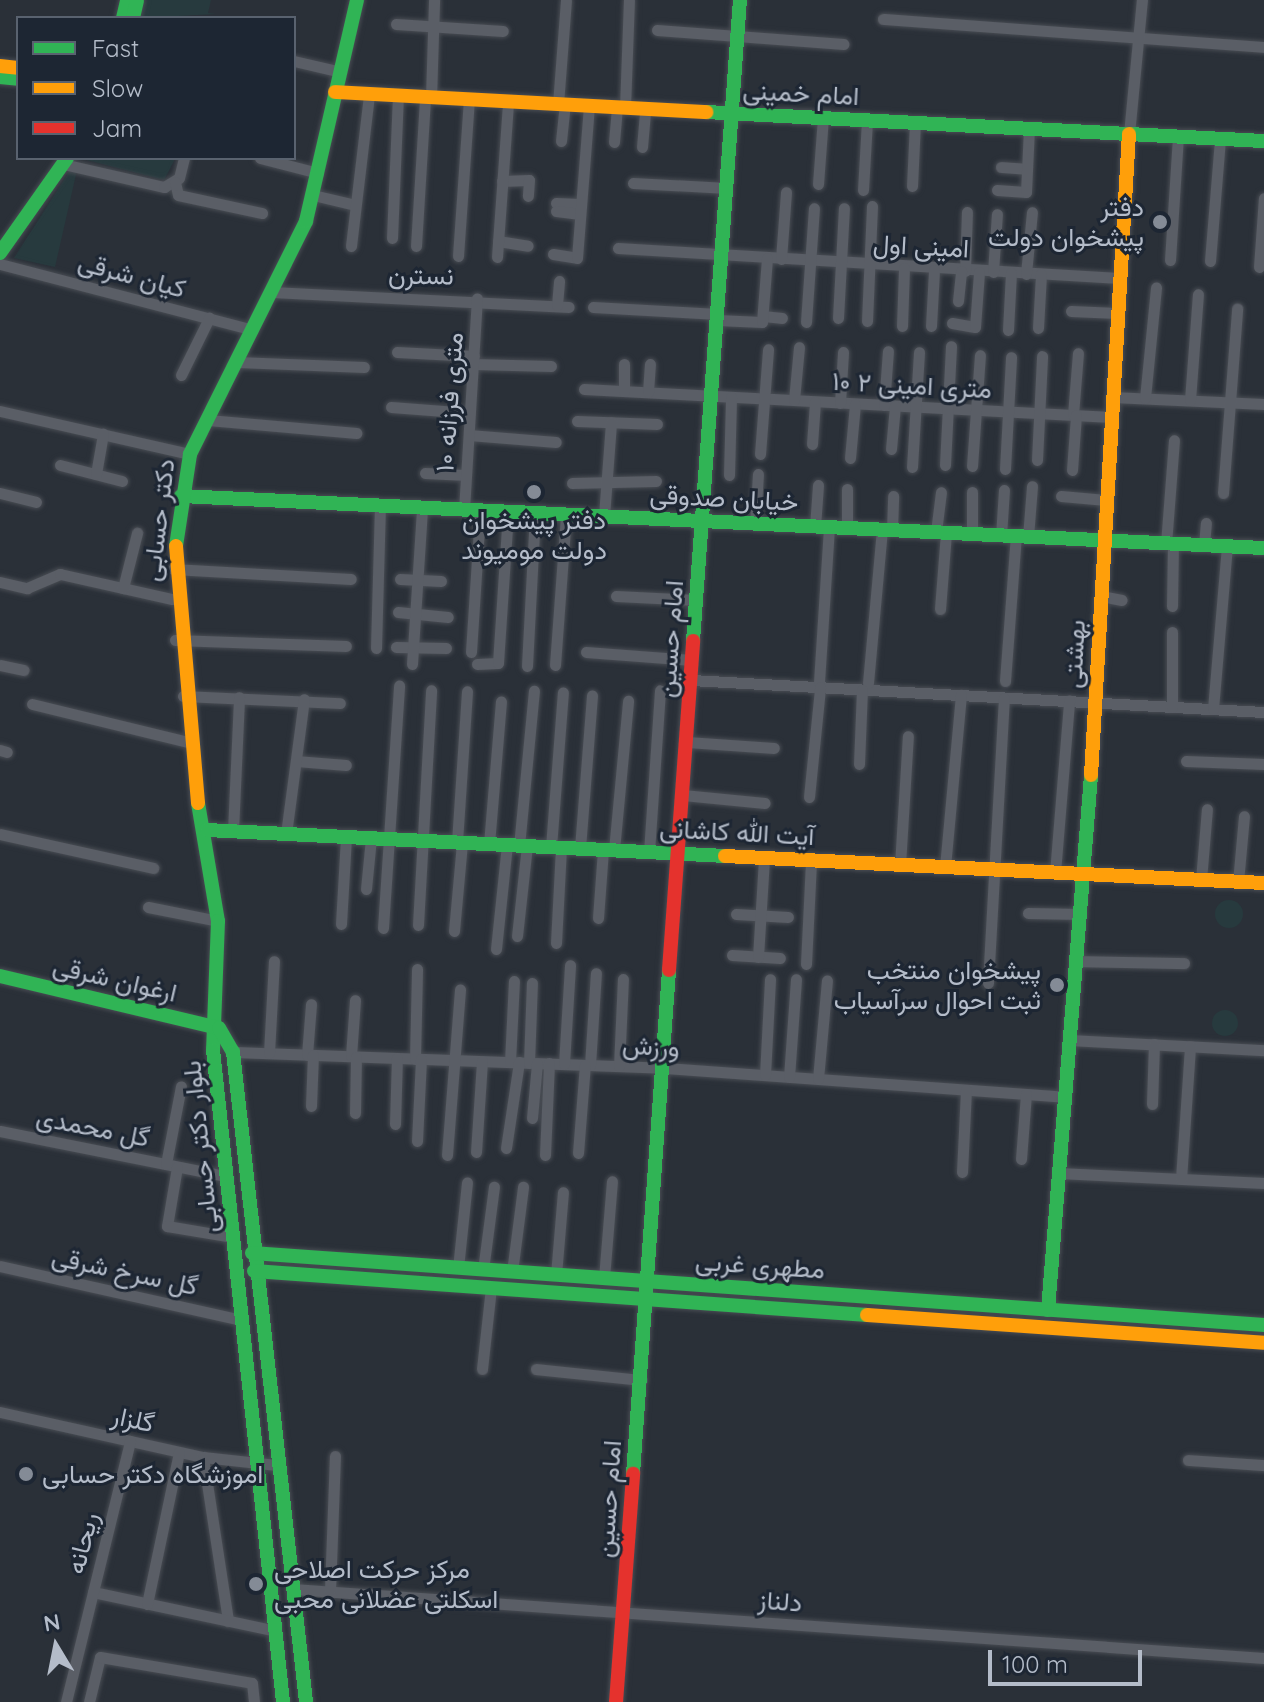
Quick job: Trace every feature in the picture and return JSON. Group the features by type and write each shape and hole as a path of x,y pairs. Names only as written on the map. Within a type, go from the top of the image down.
{"main road":[{"name":"دکتر حسابی","path":"219,1028 218,921 207,830 188,742 172,599 181,496 190,454 272,292 313,195 357,0"},
{"name":"امام حسین","path":"616,1702 648,1299 740,0"},
{"name":"امام خمینی","path":"335,92 1264,141"},
{"name":"بهشتی","path":"1048,1310 1085,874 1129,134"},
{"path":"0,253 65,161"},
{"name":"خیابان صدوقی","path":"181,496 1264,548"},
{"name":"آیت الله کاشانی","path":"207,830 1264,883"},
{"name":"ارغوان شرقی","path":"0,976 219,1028"},
{"name":"بلوار دکتر حسابی","path":"219,1028 233,1052 254,1271 306,1702"},
{"name":"بلوار دکتر حسابی","path":"219,1028 213,1050 283,1702"},
{"name":"مطهری غربی","path":"252,1253 1264,1325"},
{"path":"291,1274 293,1256"},
{"name":"مطهری غربی","path":"254,1271 1264,1343"}],"street":[{"path":"416,246 434,0"},
{"path":"561,141 566,0"},
{"path":"614,142 621,107 629,0"},
{"name":"بهشتی","path":"1129,134 1142,0"},
{"path":"883,19 1264,47"},
{"path":"396,24 503,31"},
{"path":"657,30 843,44"},
{"path":"296,61 341,72"},
{"path":"392,238 394,93"},
{"path":"351,246 369,94"},
{"path":"458,256 469,100"},
{"path":"497,257 508,103"},
{"path":"553,254 577,258 589,106"},
{"path":"642,147 645,109"},
{"path":"818,184 823,118"},
{"path":"863,190 867,120"},
{"path":"912,186 915,123"},
{"path":"997,190 1026,192 1029,129"},
{"path":"1170,260 1178,137"},
{"path":"1210,261 1220,139"},
{"path":"183,160 175,182 178,195 262,213"},
{"path":"268,160 318,173"},
{"path":"65,161 164,187 175,182"},
{"path":"1001,167 1027,169"},
{"path":"502,181 529,180 528,196"},
{"path":"633,183 727,188"},
{"path":"781,259 786,192"},
{"path":"313,195 355,205"},
{"path":"1259,267 1264,198"},
{"path":"867,321 872,206"},
{"path":"556,207 581,209"},
{"path":"806,322 814,208"},
{"path":"838,318 844,208"},
{"path":"958,301 967,212"},
{"path":"1026,274 1032,212"},
{"path":"993,272 997,214"},
{"path":"498,241 528,246"},
{"name":"امینی اول","path":"618,248 934,270 1119,278"},
{"path":"763,316 767,258"},
{"name":"کیان شرقی","path":"0,264 253,330"},
{"path":"902,326 904,268"},
{"path":"931,326 934,270"},
{"path":"952,323 975,327 979,272"},
{"path":"1008,330 1011,273"},
{"path":"1038,328 1041,274"},
{"name":"نسترن","path":"272,292 477,298 563,306 559,281"},
{"path":"1145,398 1156,288"},
{"path":"1190,400 1198,294"},
{"name":"۱۰ متری فرزانه","path":"464,510 477,298"},
{"path":"593,307 717,317 751,323 763,316 782,318"},
{"path":"1223,493 1237,309"},
{"path":"1071,311 1117,313"},
{"path":"181,375 209,318"},
{"path":"945,465 951,346"},
{"path":"794,400 799,347"},
{"path":"760,454 768,349"},
{"path":"888,351 891,449"},
{"path":"397,352 551,366"},
{"path":"840,403 843,352"},
{"path":"912,467 919,352"},
{"path":"1072,470 1078,353"},
{"path":"972,466 980,355"},
{"path":"1037,460 1042,356"},
{"path":"1005,469 1011,357"},
{"path":"237,362 364,367"},
{"path":"624,364 624,391"},
{"path":"648,392 650,364"},
{"name":"۱۰ متری امینی ۲","path":"584,389 1111,417"},
{"path":"729,475 731,397"},
{"path":"1112,397 1264,404"},
{"path":"812,444 815,402"},
{"path":"850,458 855,404"},
{"path":"391,407 470,413"},
{"path":"0,411 190,454"},
{"path":"208,420 356,433"},
{"path":"577,421 657,424"},
{"path":"604,516 611,422"},
{"path":"96,474 103,434"},
{"path":"469,435 556,442"},
{"path":"1172,606 1170,544 1174,440"},
{"path":"60,465 122,481"},
{"path":"425,473 466,475"},
{"path":"755,524 758,474"},
{"path":"572,483 656,481"},
{"path":"809,797 820,685 822,527 818,485"},
{"path":"1005,681 1015,536 1032,486"},
{"path":"847,489 847,528"},
{"path":"1004,490 1015,536"},
{"path":"940,609 941,492"},
{"path":"972,492 972,534"},
{"path":"0,493 36,502"},
{"path":"859,764 873,608 893,496"},
{"path":"1061,496 1106,500"},
{"path":"376,648 380,506"},
{"path":"412,664 422,508"},
{"path":"480,511 474,658 498,663 508,512"},
{"path":"527,666 535,513"},
{"path":"555,665 566,515"},
{"path":"1204,545 1206,523"},
{"path":"123,588 137,533"},
{"path":"1213,709 1227,546"},
{"path":"173,569 351,579"},
{"path":"0,582 27,588 60,574 172,599"},
{"path":"400,579 441,581"},
{"path":"616,596 697,600"},
{"path":"1101,596 1122,600"},
{"path":"398,612 448,617"},
{"path":"1172,632 1172,707"},
{"path":"175,640 346,646"},
{"path":"396,647 446,648"},
{"path":"586,652 692,660"},
{"path":"0,665 23,670"},
{"path":"691,680 865,687 1264,712"},
{"path":"383,928 399,686"},
{"path":"418,925 431,690"},
{"path":"649,852 660,690"},
{"path":"454,931 467,691"},
{"path":"517,936 518,845 534,691"},
{"path":"556,943 556,847 563,692"},
{"path":"580,848 592,695"},
{"path":"945,867 961,695"},
{"path":"183,696 340,703"},
{"path":"233,831 239,697"},
{"path":"988,983 1004,698"},
{"path":"286,834 304,699"},
{"path":"598,918 628,701"},
{"path":"1055,873 1069,701"},
{"path":"489,844 501,702"},
{"path":"32,704 188,742"},
{"path":"900,865 908,736"},
{"path":"687,742 774,748"},
{"path":"296,761 346,765"},
{"path":"1186,761 1264,764"},
{"path":"683,795 765,803"},
{"path":"1201,880 1207,809"},
{"path":"1238,882 1244,816"},
{"path":"0,834 153,868"},
{"path":"341,924 346,837"},
{"path":"366,889 371,838"},
{"path":"496,949 518,845"},
{"path":"758,957 764,858"},
{"path":"806,964 811,860"},
{"path":"148,907 218,921"},
{"path":"1028,913 1081,914"},
{"path":"736,914 788,917"},
{"path":"732,955 780,958"},
{"path":"269,1053 274,961"},
{"path":"1077,961 1184,963"},
{"path":"564,1064 570,965"},
{"path":"417,969 417,1141"},
{"path":"578,1153 596,973"},
{"path":"619,1066 623,979"},
{"path":"765,1075 770,979"},
{"path":"789,1077 796,979"},
{"path":"818,1079 827,980"},
{"path":"514,981 545,1155"},
{"path":"532,983 529,1063 532,1118"},
{"path":"447,1155 460,990"},
{"path":"355,1000 355,1113"},
{"path":"311,1004 311,1106"},
{"path":"1070,1040 1264,1050"},
{"path":"1152,1104 1154,1044"},
{"path":"1181,1179 1190,1046"},
{"name":"ورزش","path":"233,1052 664,1068 1066,1097"},
{"path":"395,1124 397,1058"},
{"path":"476,1152 482,1061"},
{"path":"506,1148 529,1063"},
{"path":"181,1086 167,1226 233,1237"},
{"path":"962,1172 966,1090"},
{"path":"1021,1159 1026,1094"},
{"name":"گل محمدی","path":"0,1131 225,1176"},
{"path":"1059,1173 1264,1183"},
{"path":"604,1278 612,1181"},
{"path":"458,1268 467,1182"},
{"path":"483,1270 494,1187"},
{"path":"512,1272 523,1187"},
{"path":"556,1275 563,1192"},
{"name":"گل سرخ شرقی","path":"0,1266 241,1320"},
{"path":"482,1369 491,1288"},
{"path":"536,1369 641,1380"},
{"name":"گلزار","path":"0,1412 203,1457 257,1467 277,1465"},
{"name":"ریحانه","path":"66,1702 130,1441"},
{"path":"147,1604 179,1452"},
{"path":"330,1591 335,1456"},
{"path":"203,1457 228,1621"},
{"path":"1188,1460 1264,1465"},
{"name":"دلناز","path":"293,1589 1264,1658"},
{"path":"93,1592 276,1631"},
{"path":"89,1702 100,1657 252,1683 254,1702"}],"green space":[{"path":"144,0 211,0 208,13 216,14 178,16 140,16"},
{"path":"87,160 174,160 164,180"},
{"path":"71,169 77,170 55,267 14,258"},
{"path":"1229,900 1239,904 1243,914 1239,924 1229,928 1219,924 1215,914 1219,904"},
{"path":"1225,1010 1234,1014 1238,1023 1234,1032 1225,1036 1216,1032 1212,1023 1216,1014"}],"traffic: fast":[{"path":"123,16 127,0"},
{"path":"133,16 137,0"},
{"path":"176,546 190,454 306,221 357,0"},
{"path":"693,641 740,0"},
{"path":"0,77 16,79"},
{"path":"706,112 1264,141"},
{"path":"0,253 66,160"},
{"path":"181,496 1264,548"},
{"path":"1048,1310 1091,775"},
{"path":"198,803 218,921 213,1050 283,1702"},
{"path":"207,830 725,856"},
{"path":"633,1474 669,970"},
{"path":"0,976 219,1028"},
{"path":"219,1028 233,1052 306,1702"},
{"path":"252,1253 1264,1325"},
{"path":"254,1271 867,1315"}],"traffic: slow":[{"path":"0,66 16,68"},
{"path":"335,92 706,112"},
{"path":"1091,775 1129,134"},
{"path":"176,546 198,803"},
{"path":"725,856 1264,883"},
{"path":"867,1315 1264,1343"}],"traffic: jam":[{"path":"669,970 693,641"},
{"path":"616,1702 633,1474"}],"place":[{"name":"دفتر پیشخوان دولت","path":"1160,222"},
{"name":"دفتر پیشخوان دولت مومیوند","path":"534,492"},
{"name":"پیشخوان منتخب ثبت احوال سرآسیاب","path":"1057,985"},
{"name":"اموزشگاه دکتر حسابی","path":"26,1474"},
{"name":"مرکز حرکت اصلاحی اسکلتی عضلانی محبی","path":"256,1584"}]}
